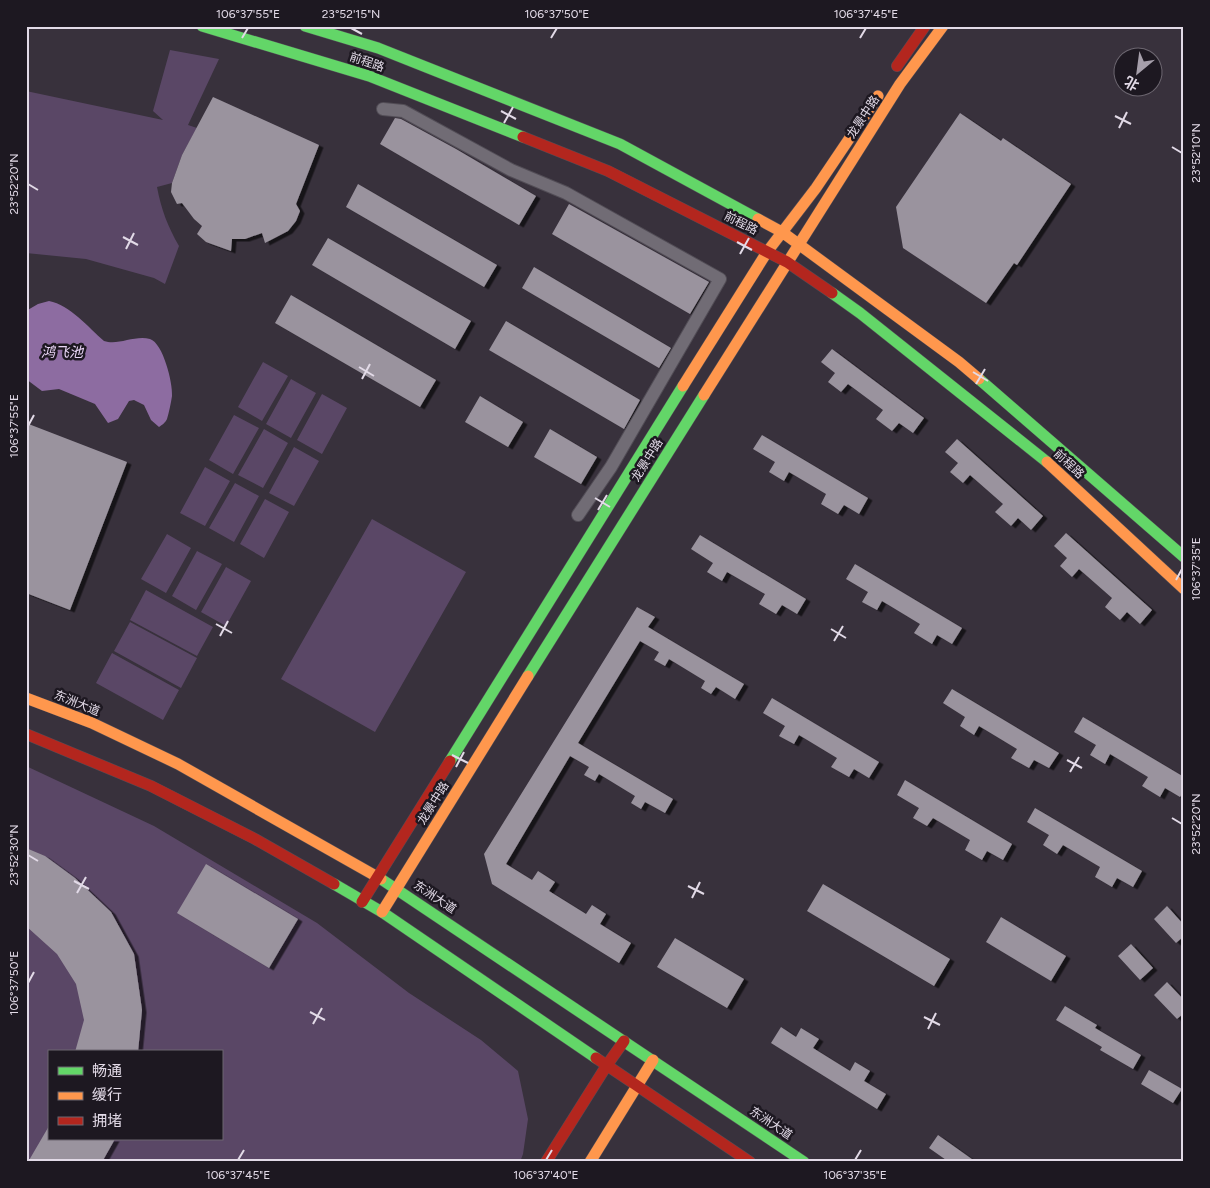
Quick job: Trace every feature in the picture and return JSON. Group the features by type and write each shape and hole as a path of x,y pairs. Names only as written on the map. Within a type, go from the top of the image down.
{"street":[{"name":"前程路","path":"202,26 369,76 608,170 787,262 860,313 1042,457 1184,589"},
{"name":"前程路","path":"305,26 378,48 620,144 782,232 959,362 1184,557"},
{"name":"龙景中路","path":"362,902 767,252 816,188 925,26"},
{"name":"龙景中路","path":"382,912 787,262 900,84 943,26"},
{"path":"383,108 403,111 511,170 566,194 720,279 611,467 578,515"},
{"name":"东洲大道","path":"26,698 92,723 178,764 396,888 804,1162"},
{"path":"26,734 151,786 255,839 382,912 750,1162"},
{"path":"546,1162 606,1065 624,1041"},
{"path":"590,1162 653,1060"}],"shaded area":[{"path":"170,50 219,59 188,125 197,128 182,155 172,183 157,187 165,218 179,246 165,284 154,278 86,259 26,253 26,91 163,120 153,111"},
{"path":"263,362 288,376 262,421 238,407"},
{"path":"291,379 316,393 291,438 266,424"},
{"path":"322,394 347,408 322,454 297,440"},
{"path":"234,415 259,428 233,474 209,460"},
{"path":"264,429 288,443 263,488 238,475"},
{"path":"294,447 319,461 294,506 269,493"},
{"path":"205,467 230,481 205,526 180,513"},
{"path":"235,483 259,496 234,542 209,528"},
{"path":"265,499 289,512 264,558 240,544"},
{"path":"372,519 466,572 375,732 281,679"},
{"path":"167,534 191,548 166,593 141,579"},
{"path":"197,551 222,564 196,610 172,596"},
{"path":"226,567 251,581 226,626 201,612"},
{"path":"146,590 213,627 197,656 130,620"},
{"path":"130,622 197,658 181,688 114,651"},
{"path":"112,653 179,690 163,720 96,683"},
{"path":"26,766 154,826 317,923 409,993 481,1040 518,1071 528,1119 520,1162 26,1162"}],"water":[{"name":"鸿飞池","path":"49,301 57,303 71,312 104,341 115,342 144,338 155,342 163,355 172,390 168,413 164,423 159,427 151,420 144,405 134,400 129,401 118,419 108,423 95,404 59,389 42,391 26,379 26,311 38,304"}],"building":[{"path":"213,97 319,145 296,204 300,211 296,221 288,231 265,243 262,233 245,239 232,239 231,251 206,242 197,234 202,226 182,203 177,204 171,192 172,183 182,155"},
{"path":"960,113 1001,141 1003,138 1071,184 1017,265 1014,263 986,303 903,248 896,207"},
{"path":"395,118 401,119 456,149 536,196 519,225 380,144"},
{"path":"358,184 497,265 484,287 346,207"},
{"path":"569,204 709,282 690,314 552,234"},
{"path":"328,238 471,321 455,349 312,265"},
{"path":"534,267 671,348 659,368 522,288"},
{"path":"291,295 436,380 420,407 275,323"},
{"path":"506,321 640,400 624,429 489,350"},
{"path":"832,349 924,418 913,433 899,423 892,431 876,419 883,410 848,384 841,392 828,382 835,373 821,362"},
{"path":"480,396 523,422 508,447 465,422"},
{"path":"26,423 127,462 70,610 26,593"},
{"path":"550,429 597,457 581,484 534,457"},
{"path":"762,435 868,498 859,514 844,505 838,514 821,504 826,494 789,472 784,481 769,472 775,462 753,449"},
{"path":"957,439 1043,516 1031,530 1018,518 1011,526 995,512 1003,504 970,475 963,483 950,472 958,463 945,452"},
{"path":"1066,533 1152,610 1140,624 1127,612 1120,620 1105,607 1112,598 1079,569 1072,577 1060,566 1067,558 1054,546"},
{"path":"700,535 806,599 797,614 782,605 776,614 759,604 765,594 727,572 722,581 707,572 713,563 691,549"},
{"path":"855,564 962,628 952,644 937,635 932,644 914,633 920,624 882,601 877,610 862,602 868,592 846,579"},
{"path":"637,607 655,617 648,627 744,684 735,699 716,687 711,694 701,688 705,681 669,659 665,666 654,660 659,652 640,641 578,743 673,799 665,813 645,802 641,809 631,803 635,796 599,774 595,781 584,775 589,767 570,756 506,864 532,880 538,871 555,882 549,891 586,914 592,905 606,914 600,924 631,943 619,963 492,884 484,854"},
{"path":"952,689 1059,753 1049,768 1034,760 1029,768 1011,758 1017,749 979,726 974,735 960,726 965,717 943,703"},
{"path":"772,698 879,762 869,778 854,769 849,777 831,767 837,758 799,735 794,744 779,736 785,726 763,713"},
{"path":"1083,717 1184,777 1184,791 1180,797 1165,788 1160,797 1142,786 1148,777 1110,754 1105,764 1090,755 1096,745 1074,732"},
{"path":"905,780 1012,844 1003,860 987,851 982,860 965,850 970,840 933,818 927,826 913,818 919,808 897,795"},
{"path":"1035,808 1142,871 1133,887 1117,878 1112,887 1095,877 1100,867 1063,845 1057,854 1043,845 1049,835 1027,822"},
{"path":"26,848 45,856 75,878 111,912 134,954 142,1010 138,1050 76,1050 84,1020 76,984 57,954 26,926"},
{"path":"206,864 298,919 269,968 177,913"},
{"path":"823,884 950,959 934,986 807,911"},
{"path":"1167,906 1184,925 1184,936 1176,943 1154,919"},
{"path":"1001,917 1066,956 1051,981 986,942"},
{"path":"675,938 744,979 727,1008 657,967"},
{"path":"1131,944 1153,968 1140,980 1118,956"},
{"path":"1167,982 1184,1000 1184,1013 1177,1019 1154,995"},
{"path":"1065,1006 1097,1025 1095,1028 1141,1055 1133,1069 1100,1050 1102,1047 1056,1020"},
{"path":"781,1027 796,1037 801,1028 819,1039 813,1048 850,1071 855,1062 870,1071 864,1081 886,1094 877,1109 771,1043"},
{"path":"1149,1070 1182,1089 1173,1103 1141,1084"},
{"path":"48,1128 48,1140 114,1140 102,1162 28,1162"},
{"path":"938,1135 976,1162 949,1162 929,1148"}],"traffic: fast":[{"path":"202,26 369,76 523,137"},
{"path":"305,26 378,48 620,144 758,219"},
{"path":"832,293 860,313 1047,462"},
{"path":"979,379 1184,557"},
{"path":"450,761 683,386"},
{"path":"528,676 704,395"},
{"path":"381,879 804,1162"},
{"path":"334,884 382,912 596,1058"}],"traffic: slow":[{"path":"704,395 900,84 943,26"},
{"path":"683,386 767,252 816,188 878,96"},
{"path":"758,219 782,232 959,362 979,379"},
{"path":"1047,462 1184,589"},
{"path":"382,912 528,676"},
{"path":"26,698 92,723 178,764 381,879"},
{"path":"590,1162 653,1060"}],"traffic: jam":[{"path":"897,66 925,26"},
{"path":"523,137 608,171 787,262 832,293"},
{"path":"26,734 151,786 255,839 334,884"},
{"path":"362,902 450,761"},
{"path":"546,1162 624,1041"},
{"path":"596,1058 750,1162"}]}
